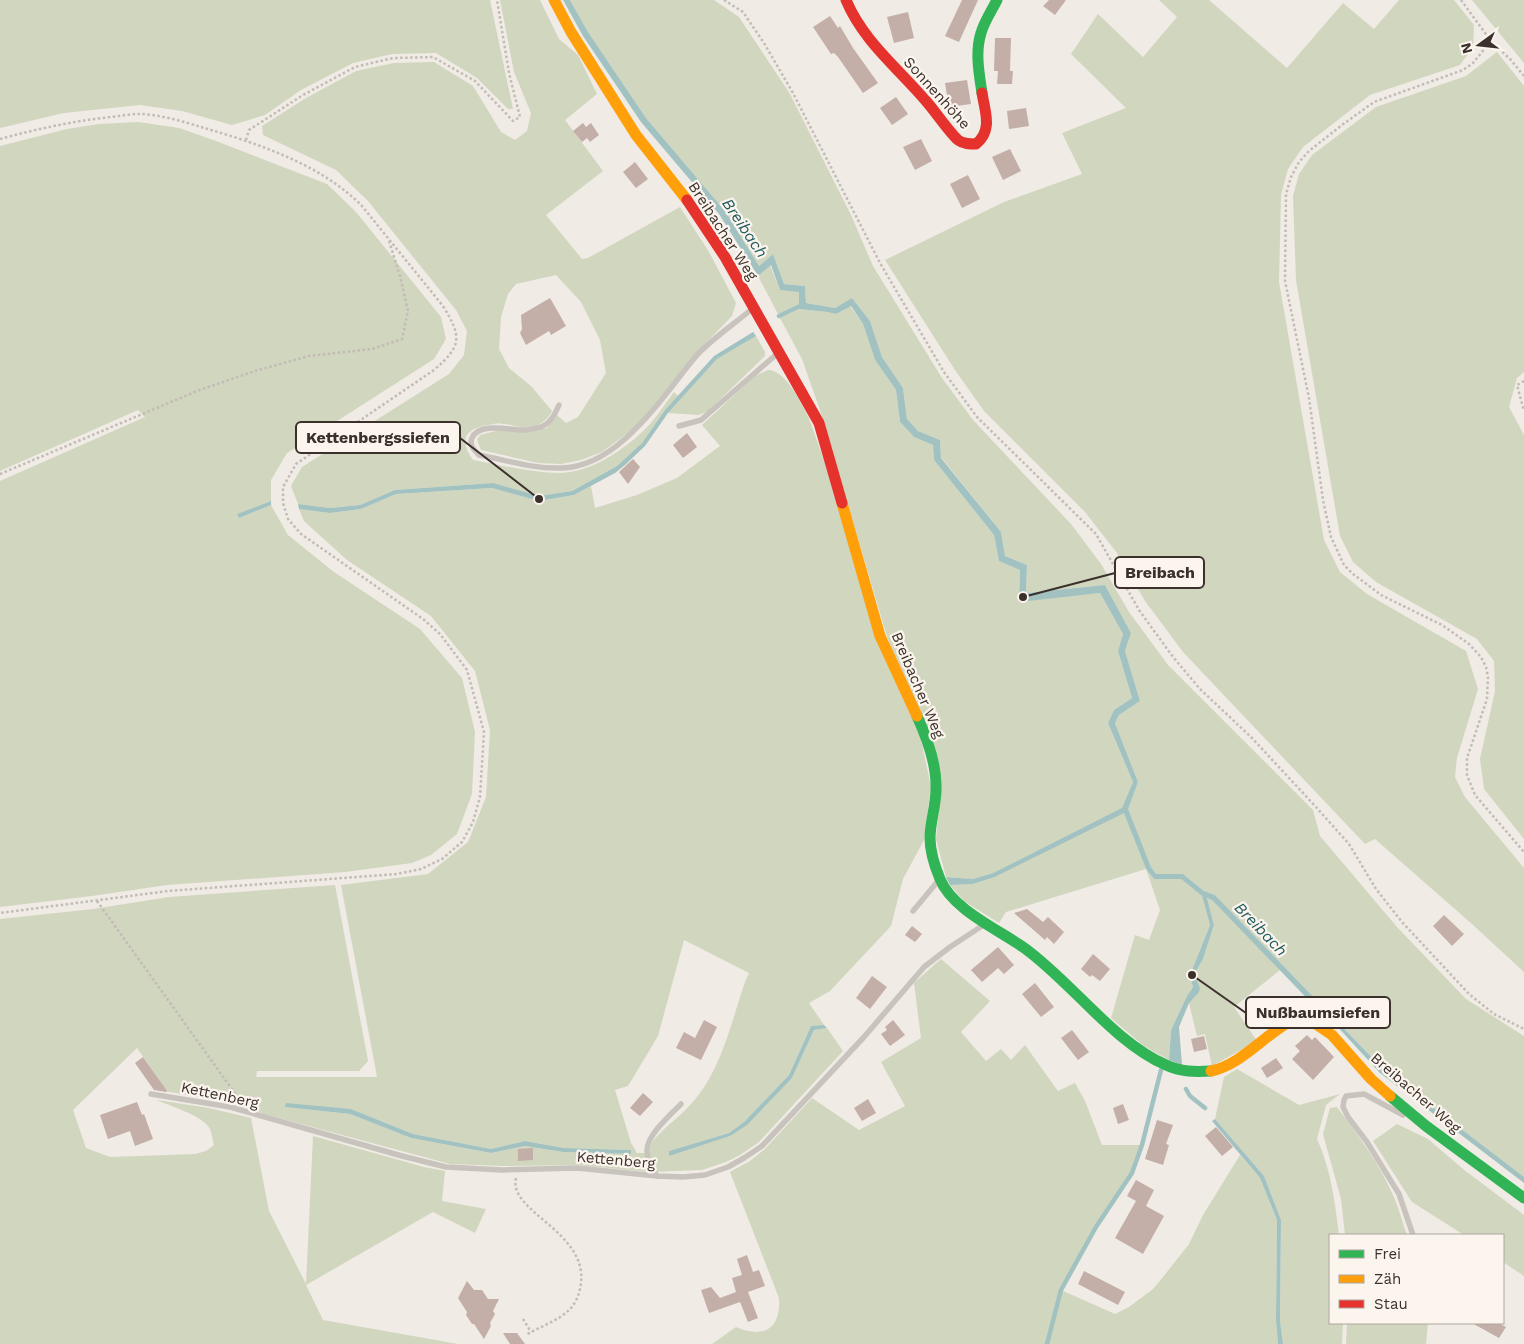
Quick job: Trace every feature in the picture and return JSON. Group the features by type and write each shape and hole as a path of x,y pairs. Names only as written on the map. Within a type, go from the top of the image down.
{"street":[{"name":"Breibacher Weg","path":"554,0 571,32 636,136 694,209 725,257 819,424 880,636 923,729 934,766 936,789 930,839 940,880 952,898 968,912 1026,949 1140,1050 1166,1065 1187,1072 1220,1069 1233,1062 1286,1024 1307,1018 1332,1035 1371,1078 1426,1126 1524,1198"},
{"name":"Sonnenhöhe","path":"846,0 849,10 885,58 916,90 958,140 967,144 976,144 983,138 987,127 978,70 978,51 981,32 998,0"}],"lane":[{"path":"558,405 555,414 544,426 526,430 500,427 477,432 471,441 473,449 479,455 537,467 562,468 582,465 596,459 630,436 698,354 754,308"},
{"path":"679,426 701,420 779,352"},
{"path":"914,911 935,883 940,880"},
{"name":"Kettenberg","path":"151,1094 230,1107 446,1167 502,1170 577,1168 657,1176 705,1174 736,1163 762,1146 864,1037 924,966 987,923"},
{"path":"1413,1234 1399,1194 1367,1142 1348,1117 1343,1107 1344,1100 1346,1096 1364,1094 1426,1126"},
{"path":"657,1176 649,1164 646,1149 654,1134 681,1104"}],"path":[{"path":"246,140 249,130 302,95 354,67 393,58 434,57 475,81 513,121 520,117 509,73 497,0"},
{"path":"724,0 743,12 764,44 793,93 880,263 944,372 976,417 1096,534 1140,610 1173,657 1200,689 1252,738 1349,844 1376,889 1402,922 1469,994 1494,1014 1524,1029"},
{"path":"1461,0 1491,40 1524,76"},
{"path":"1491,40 1477,59 1463,70 1374,102 1309,151 1299,162 1291,177 1286,194 1285,281 1309,398 1320,483 1331,537 1344,565 1353,574 1381,595 1442,625 1469,644 1481,657 1488,677 1487,699 1468,758 1467,775 1475,795 1524,852"},
{"path":"0,139 66,123 138,114 180,121 246,140 329,179 349,193 443,306 454,324 457,341 451,355 434,370 296,464 283,487 282,503 288,519 302,534 423,619 440,634 467,670 484,732 480,797 472,822 462,842 442,859 421,869 397,874 168,891 0,913"},
{"path":"0,474 197,391 255,371 309,356 372,349 402,339 408,311 389,240"},
{"path":"1524,381 1517,386 1524,412"},
{"path":"97,901 248,1112"},
{"path":"519,1169 515,1183 518,1194 522,1200 568,1242 580,1268 581,1279 574,1304 568,1311 526,1334"},
{"path":"523,1319 531,1332"}],"green space":[{"path":"0,0 490,0 513,109 508,109 477,78 436,53 392,54 353,63 301,90 265,115 232,125 182,111 140,105 64,113 0,128"},
{"path":"500,0 540,0 559,39 578,55 597,94 565,120 603,171 546,215 582,259 588,258 680,207 709,252 736,303 732,316 696,353 636,427 602,452 581,460 561,464 538,463 481,450 477,440 480,435 500,430 526,432 547,428 557,415 566,423 578,417 606,373 600,340 581,302 556,275 516,284 508,294 501,317 499,349 509,368 532,387 552,411 545,420 535,426 524,427 497,424 474,429 466,436 465,441 473,460 549,473 571,472 582,469 614,454 646,429 674,392 678,396 665,410 642,443 617,466 572,491 539,496 493,483 395,490 360,505 330,508 298,504 291,486 302,467 449,374 464,355 467,331 456,310 368,201 336,170 263,135 262,126 306,98 356,71 394,63 434,62 473,86 501,132 515,140 527,131 531,113 514,72"},
{"path":"570,0 714,0 739,17 790,94 851,215 873,266 942,378 973,420 1071,524 1101,564 1129,612 1168,665 1313,810 1320,836 1397,927 1466,999 1524,1036 1524,1177 1383,1069 1215,895 1204,891 1183,874 1156,874 1151,867 1127,809 1138,782 1115,723 1119,715 1140,701 1125,651 1131,633 1105,585 1026,593 1027,565 1005,556 1001,532 941,457 940,440 918,431 907,419 903,388 882,357 870,321 852,298 835,308 806,303 805,286 784,284 773,254 759,266 725,211 646,118 588,32"},
{"path":"1159,0 1209,0 1287,68 1343,3 1374,29 1399,0 1454,0 1474,25 1473,47 1460,65 1370,95 1303,147 1288,169 1281,195 1279,282 1324,540 1340,572 1367,594 1466,651 1478,689 1457,758 1455,777 1465,797 1524,868 1524,972 1375,839 1365,844 1183,652 1145,601 1117,553 1085,512 984,411 955,370 885,260 1004,202 1082,174 1062,133 1126,108 1071,54 1098,14 1143,57 1177,17"},
{"path":"1472,0 1524,0 1524,63"},
{"path":"1497,52 1524,86 1524,372 1517,378 1509,407 1524,435 1524,839 1484,789 1480,759 1495,691 1494,661 1477,639 1376,582 1353,562 1340,536 1296,280 1293,196 1299,174 1312,155 1376,107 1466,76"},
{"path":"138,122 179,128 327,184 356,212 441,317 446,339 434,359 287,453 271,480 271,501 237,514 239,518 271,505 288,535 334,572 420,629 462,678 475,732 472,794 457,834 431,855 412,863 345,872 167,885 0,907 0,481 145,417 138,410 0,471 0,146 67,129 99,124"},
{"path":"770,265 780,290 799,291 799,304 778,314 758,276"},
{"path":"850,306 863,324 875,360 896,390 900,422 914,437 933,445 934,460 994,535 999,561 1020,570 1019,601 1100,593 1123,634 1118,651 1132,698 1114,710 1108,723 1133,782 1122,809 993,873 973,879 946,877 936,839 941,789 886,633 821,413 802,359 780,318 799,309 836,314"},
{"path":"756,336 765,352 765,356 708,411 699,415 668,413 717,359"},
{"path":"768,370 775,371 781,375 792,388 809,418 919,730 931,787 924,840 903,879 891,926 830,991 809,1003 824,1025 811,1026 789,1075 744,1122 729,1133 669,1151 669,1155 730,1136 792,1078 814,1030 827,1028 843,1051 759,1142 740,1155 702,1170 649,1172 577,1165 503,1166 450,1164 264,1114 240,1104 158,1090 155,1074 137,1048 73,1110 86,1148 110,1157 195,1154 206,1151 214,1145 210,1130 204,1122 157,1100 209,1108 251,1118 269,1211 306,1284 313,1136 424,1167 445,1171 442,1201 486,1209 475,1233 433,1212 306,1285 323,1320 458,1344 0,1344 0,919 93,909 169,897 335,885 368,1061 359,1071 257,1071 256,1077 377,1077 341,885 428,874 468,842 486,797 490,730 475,671 431,616 347,560 304,521 299,509 330,513 361,509 396,494 492,488 539,501 574,495 591,486 595,508 637,495 677,478 720,446 702,425 755,376","holes":["684,940 749,973 724,1046 711,1076 687,1108 653,1141 650,1153 637,1153 631,1143 615,1090 628,1086 658,1036","285,1107 351,1109 413,1134 491,1149 525,1141 564,1148 630,1150 631,1154 563,1152 525,1146 491,1153 411,1138 350,1114"]},
{"path":"1124,812 1146,869 1006,912 999,923 964,901 950,885 973,884 995,877"},
{"path":"1146,869 1154,879 1181,879 1202,896 1210,925 1190,975 1193,987 1171,1030 1169,1060 1144,1046 1111,1018 1135,935 1149,940 1160,910"},
{"path":"1207,898 1212,900 1280,970 1234,1007 1257,1041 1212,1066 1205,1034 1197,1036 1189,1003 1199,988 1194,975 1203,959 1214,925"},
{"path":"941,959 990,1001 961,1032 986,1061 1001,1049 1011,1060 1025,1045 1058,1091 1075,1083 1085,1101 1102,1145 1142,1145 1132,1173 1096,1227 1061,1290 1115,1314 1129,1307 1153,1289 1189,1244 1203,1215 1240,1155 1260,1178 1277,1220 1276,1321 1278,1344 712,1344 736,1327 755,1332 769,1329 774,1324 779,1309 779,1298 730,1172 750,1161 765,1149 812,1098 859,1130 905,1106 881,1062 921,1038 914,983"},
{"path":"1237,1069 1299,1105 1340,1094 1326,1105 1317,1139 1329,1174 1339,1234 1329,1234 1329,1324 1343,1324 1342,1344 1283,1344 1280,1321 1281,1220 1264,1176 1215,1119 1224,1077"},
{"path":"1337,1107 1375,1160 1395,1200 1407,1234 1345,1234 1341,1199 1323,1134 1330,1108"},
{"path":"1397,1124 1428,1139 1463,1169 1524,1215 1524,1276 1504,1263 1504,1234 1462,1234 1412,1202 1373,1141"},
{"path":"1347,1324 1428,1324 1426,1344 1346,1344"}],"water":[{"path":"563,0 570,0 588,32 646,118 725,211 759,266 773,254 784,284 805,286 806,303 835,308 852,298 870,321 882,357 903,388 907,419 918,431 940,440 941,458 1001,532 1005,556 1027,565 1026,593 1105,585 1131,633 1125,651 1140,701 1119,715 1115,723 1138,782 1128,809 1151,867 1156,874 1183,874 1204,891 1215,895 1383,1069 1524,1177 1524,1183 1380,1073 1335,1024 1322,1014 1212,900 1207,898 1214,925 1203,959 1194,975 1200,988 1199,992 1189,1003 1179,1027 1182,1065 1169,1060 1171,1030 1193,987 1190,975 1210,925 1202,896 1181,879 1154,879 1146,869 1124,813 995,877 973,884 950,885 946,877 973,879 993,873 1122,808 1133,782 1108,723 1114,710 1132,698 1118,651 1123,634 1100,593 1019,602 1020,570 999,561 994,535 934,460 933,445 914,437 900,422 896,390 875,360 863,324 851,306 836,314 799,309 799,292 780,290 771,265 758,276 719,214 641,122 583,36"},
{"path":"753,332 756,336 717,359 668,413 645,446 625,465 615,473 574,495 539,501 492,488 396,494 361,509 330,513 299,509 298,504 330,508 360,505 395,490 493,483 539,496 572,491 617,466 642,443 665,410 714,356"},
{"path":"271,501 271,505 239,518 237,514"},
{"path":"824,1025 827,1028 814,1030 792,1078 747,1125 730,1136 669,1156 669,1151 729,1133 744,1122 789,1075 811,1026"},
{"path":"286,1103 351,1109 413,1134 491,1149 525,1141 564,1148 631,1150 631,1154 563,1152 525,1146 491,1153 411,1138 350,1114 285,1107"},
{"path":"1215,1119 1264,1176 1281,1220 1280,1321 1283,1344 1278,1344 1276,1321 1277,1220 1260,1178 1212,1121"}],"building":[{"path":"962,0 978,0 959,42 945,36"},
{"path":"1049,0 1066,0 1055,15 1043,6"},
{"path":"908,12 914,38 894,43 887,17"},
{"path":"830,16 838,28 840,26 878,83 863,93 838,57 834,53 831,54 813,27"},
{"path":"995,38 1011,38 1010,71 1013,71 1012,84 997,84 998,71 994,71"},
{"path":"967,80 971,104 949,107 945,83"},
{"path":"896,97 908,114 892,125 880,108"},
{"path":"1026,108 1029,126 1009,129 1007,111"},
{"path":"583,123 586,127 591,123 599,135 590,142 587,138 582,142 573,131"},
{"path":"921,139 932,161 915,170 903,147"},
{"path":"1010,149 1021,171 1003,180 992,157"},
{"path":"635,162 648,179 636,188 623,172"},
{"path":"968,175 980,199 962,208 950,184"},
{"path":"550,298 566,326 551,335 549,331 526,345 520,333 522,329 521,315"},
{"path":"687,433 697,447 683,458 673,445"},
{"path":"633,459 640,467 628,484 619,472"},
{"path":"1027,909 1043,922 1048,917 1064,932 1054,944 1047,937 1045,940 1014,913"},
{"path":"1444,915 1464,934 1452,946 1433,926"},
{"path":"912,926 922,934 915,942 905,935"},
{"path":"998,947 1014,965 1004,974 998,968 982,982 971,970"},
{"path":"1093,954 1110,969 1100,981 1092,975 1090,977 1081,969"},
{"path":"872,976 887,987 870,1009 856,998"},
{"path":"1035,983 1054,1007 1041,1017 1022,994"},
{"path":"704,1020 717,1027 701,1060 676,1048 684,1032 695,1038"},
{"path":"893,1020 905,1035 890,1046 881,1034 887,1030 885,1027"},
{"path":"1072,1030 1089,1052 1078,1060 1061,1038"},
{"path":"1307,1035 1312,1040 1315,1037 1334,1057 1313,1080 1292,1059 1300,1051 1295,1046"},
{"path":"1204,1036 1207,1049 1194,1052 1191,1039"},
{"path":"143,1057 166,1092 154,1090 135,1063"},
{"path":"1276,1058 1283,1068 1267,1078 1261,1068"},
{"path":"643,1093 653,1102 640,1116 630,1108"},
{"path":"868,1099 876,1113 862,1121 854,1108"},
{"path":"137,1102 142,1115 144,1114 153,1139 135,1146 130,1131 108,1139 100,1115"},
{"path":"1123,1104 1129,1120 1118,1124 1113,1108"},
{"path":"1157,1120 1173,1125 1166,1144 1169,1145 1163,1165 1145,1159"},
{"path":"1216,1127 1233,1147 1222,1156 1205,1136"},
{"path":"533,1148 533,1160 518,1161 518,1149"},
{"path":"1136,1180 1154,1190 1146,1206 1164,1216 1143,1254 1115,1238 1136,1201 1127,1196"},
{"path":"747,1255 753,1272 759,1270 765,1286 748,1292 758,1318 748,1322 740,1302 709,1313 701,1290 711,1287 720,1298 736,1292 732,1278 742,1275 737,1259"},
{"path":"1084,1271 1125,1292 1118,1305 1078,1284"},
{"path":"467,1281 474,1290 482,1290 488,1299 499,1299 493,1311 495,1314 490,1323 491,1326 484,1339 466,1315 467,1312 458,1298"},
{"path":"1474,1324 1500,1324 1506,1327 1499,1338"},
{"path":"503,1333 517,1333 525,1344 510,1344"}],"waterway":[{"path":"779,316 802,305"},
{"path":"1047,1344 1061,1290 1096,1227 1132,1173 1142,1145 1161,1070"},
{"path":"1186,1089 1190,1096 1205,1108"}],"traffic: fast":[{"path":"982,93 978,63 979,40 984,25 997,0"},
{"path":"917,716 928,742 936,780 936,795 930,838 932,854 940,879 954,900 976,918 1023,947 1041,961 1110,1027 1147,1055 1177,1069 1211,1071"},
{"path":"1390,1096 1426,1126 1524,1198"}],"traffic: slow":[{"path":"554,0 571,32 636,135 687,200"},
{"path":"842,503 880,636 917,716"},
{"path":"1211,1071 1240,1058 1284,1025 1307,1018 1332,1035 1371,1079 1390,1096"}],"traffic: jam":[{"path":"846,0 853,15 871,41 926,101 954,136 962,142 976,144 985,133 986,114 982,93"},
{"path":"687,200 725,257 819,423 842,503"}],"place":[{"name":"Kettenbergssiefen","path":"539,499"},
{"name":"Breibach","path":"1023,597"},
{"name":"Nußbaumsiefen","path":"1192,975"}]}
